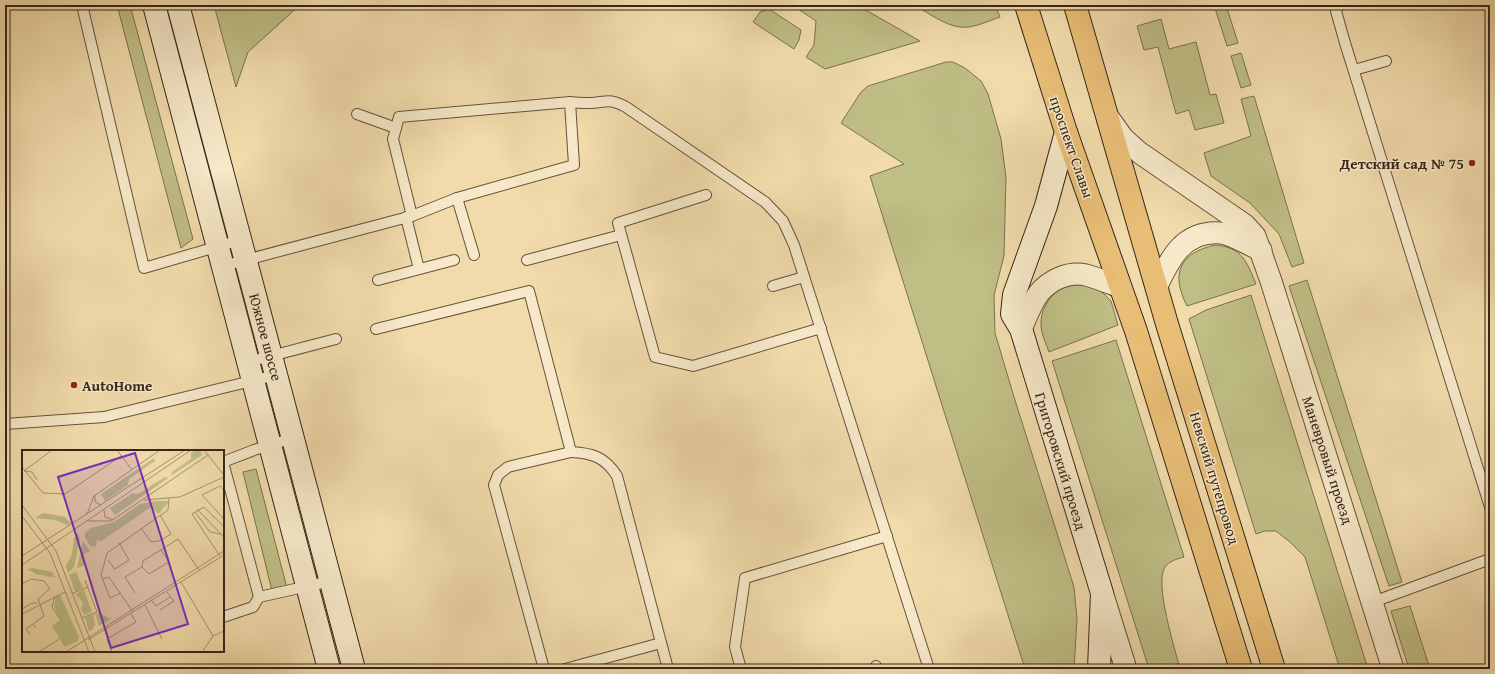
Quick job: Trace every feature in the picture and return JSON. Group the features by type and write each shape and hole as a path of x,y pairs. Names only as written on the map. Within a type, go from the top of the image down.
{"main road":[{"name":"проспект Славы","path":"1026,5 1066,132 1120,287"},
{"path":"1075,5 1157,286"},
{"name":"Невский путепровод","path":"1157,286 1274,669"},
{"name":"Невский путепровод","path":"1120,287 1138,339 1241,669"}],"street":[{"name":"Южное шоссе","path":"154,5 329,669"},
{"name":"Южное шоссе","path":"178,5 354,669"},
{"name":"Маневровый проезд","path":"1106,115 1123,138 1140,153 1245,225 1256,236 1393,669"},
{"name":"Григоровский проезд","path":"1066,132 1046,206 1014,295 1012,314 1021,329 1126,669"},
{"path":"1157,286 1168,263 1178,248 1192,239 1205,235 1222,233 1261,250"},
{"path":"1021,329 1038,294 1058,278 1077,274 1086,275 1120,287"},
{"name":"Григоровский проезд","path":"1099,669 1102,593"}],"lane":[{"path":"82,5 144,268 220,257 243,250 409,216 457,198 574,165 570,102"},
{"path":"1339,5 1336,11 1490,506"},
{"path":"1354,70 1386,61"},
{"path":"419,269 393,139 399,117 570,102 589,103 609,100 618,103 765,202 783,221 794,245 929,669"},
{"path":"357,114 396,128"},
{"path":"706,195 618,223 655,357 693,366 821,328"},
{"path":"457,198 474,255"},
{"path":"527,260 621,235"},
{"path":"220,257 243,250"},
{"path":"378,280 454,260"},
{"path":"773,286 804,277"},
{"path":"376,329 529,291 570,452"},
{"path":"5,424 104,417 250,371 274,365 336,339"},
{"path":"250,371 274,365"},
{"path":"224,462 254,450 293,438"},
{"path":"544,669 494,485 498,475 508,467 570,452 585,453 600,458 611,466 617,476 668,669"},
{"path":"224,466 259,597 253,607 224,617"},
{"path":"741,669 735,646 745,578 887,536"},
{"path":"1373,602 1490,559"},
{"path":"259,597 331,581"},
{"path":"565,669 661,644"}],"shaded area":[{"path":"117,5 130,5 193,239 181,248"},
{"path":"214,5 300,5 248,52 236,87"},
{"path":"792,5 857,5 920,41 825,69 806,57 814,45 816,21"},
{"path":"914,5 995,5 1000,17 975,26 960,27 949,24"},
{"path":"1214,5 1226,5 1238,43 1227,46"},
{"path":"769,9 801,30 799,40 794,49 753,22 760,12"},
{"path":"1161,19 1169,49 1196,42 1210,95 1216,94 1224,123 1195,130 1189,110 1176,114 1158,47 1144,50 1137,26"},
{"path":"1241,53 1251,85 1241,88 1231,56"},
{"path":"946,62 953,62 965,68 981,81 988,94 1001,139 1006,177 1004,256 994,295 995,333 1074,587 1077,619 1074,669 1025,669 870,176 904,164 841,123 861,92 868,86"},
{"path":"1254,96 1304,263 1292,267 1279,234 1250,203 1211,176 1204,153 1251,136 1241,99"},
{"path":"1215,245 1224,246 1237,252 1250,269 1256,284 1187,306 1179,284 1179,274 1182,266 1186,259 1193,253"},
{"path":"1307,280 1402,582 1389,586 1289,286"},
{"path":"1064,284 1095,285 1111,301 1118,325 1049,352 1041,328 1042,313 1051,297"},
{"path":"1251,295 1368,669 1340,669 1305,557 1276,531 1265,531 1256,534 1189,319 1206,310"},
{"path":"1116,340 1184,557 1173,560 1169,563 1165,567 1162,575 1166,616 1180,669 1149,669 1052,361"},
{"path":"256,469 287,588 272,591 243,472"},
{"path":"1410,606 1430,669 1409,669 1391,611"}],"place":[{"name":"Детский сад № 75","path":"1472,163"},
{"name":"AutoHome","path":"74,385"}]}
